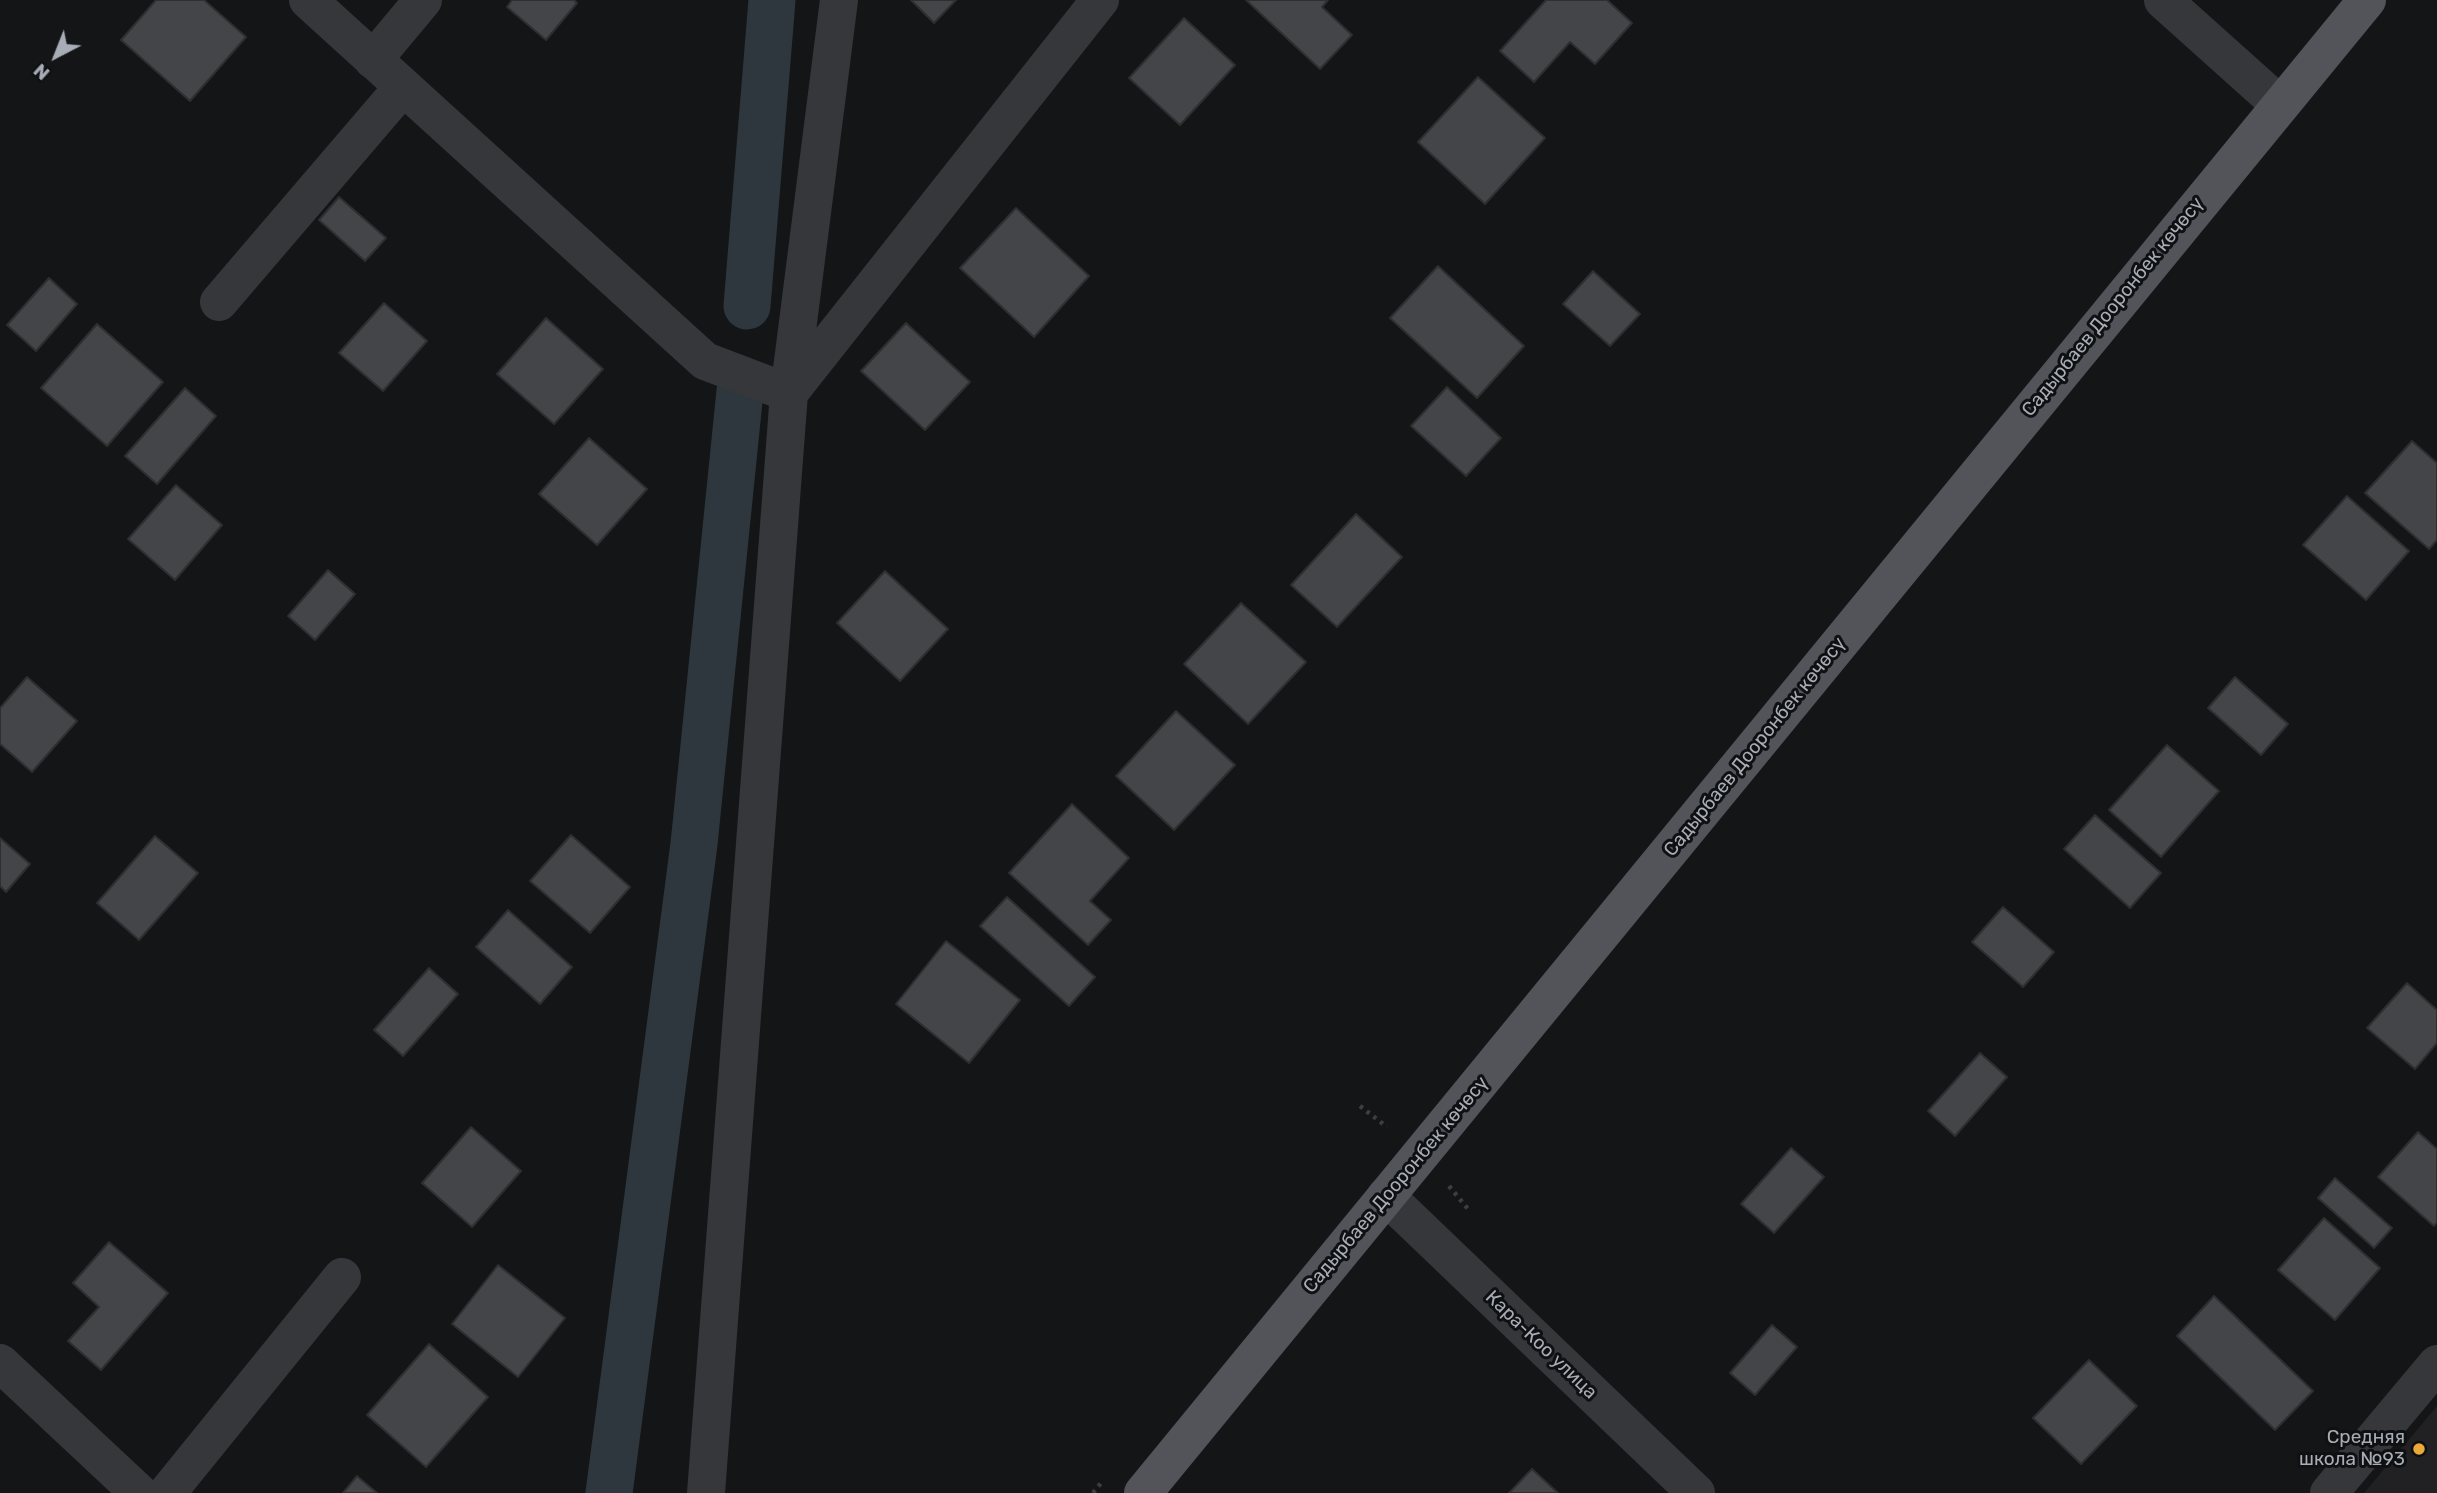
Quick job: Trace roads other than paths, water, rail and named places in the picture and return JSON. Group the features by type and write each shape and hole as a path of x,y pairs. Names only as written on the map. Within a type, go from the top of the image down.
{"main road":[{"name":"Садырбаев Дооронбек көчөсү","path":"1143,1493 2279,104 2367,0"}],"street":[{"path":"308,0 705,361 789,393"},
{"path":"373,60 423,0"},
{"path":"706,1493 789,393 839,0"},
{"path":"789,393 1100,0"},
{"path":"2163,0 2279,104"},
{"path":"219,302 403,87"},
{"name":"Кара-Коо улица","path":"1386,1196 1696,1493"},
{"path":"167,1493 342,1277"},
{"path":"0,1363 139,1493"},
{"path":"2329,1493 2437,1364"}],"waterway":[{"path":"747,306 772,0"},
{"path":"609,1493 694,844 740,391"}],"place":[{"name":"Средняя школа №93","path":"2419,1449"}]}
